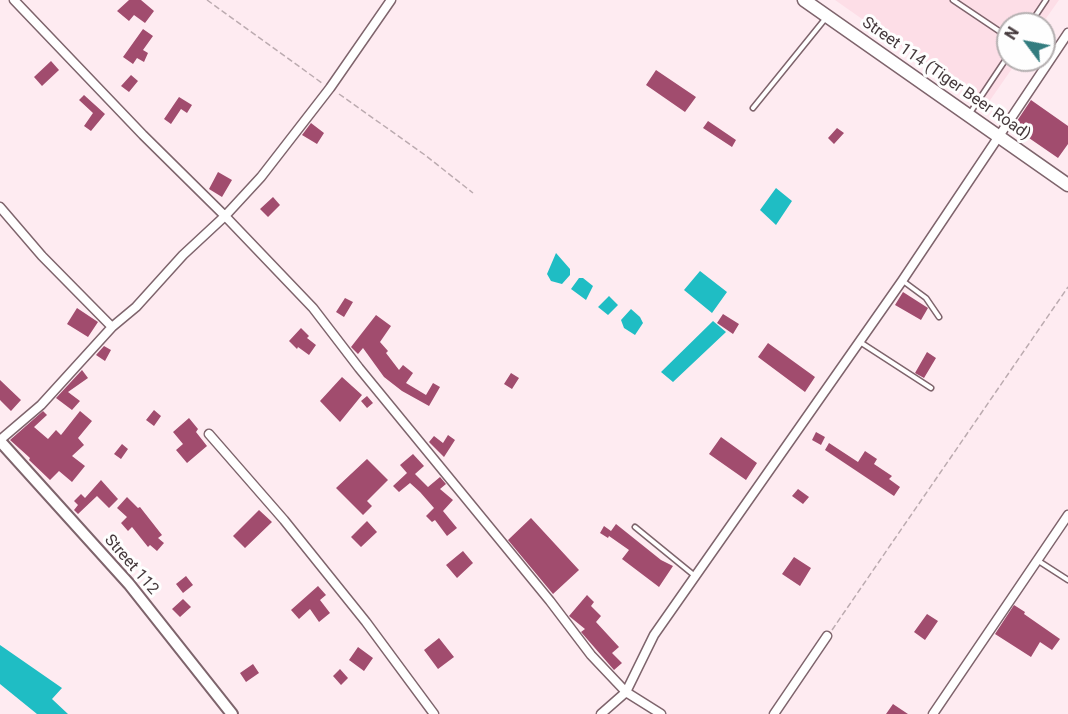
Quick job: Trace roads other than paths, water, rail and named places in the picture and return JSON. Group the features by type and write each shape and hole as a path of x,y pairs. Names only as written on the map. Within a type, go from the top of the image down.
{"main road":[{"name":"Street 114 (Tiger Beer Road)","path":"804,0 1068,185"}],"street":[{"path":"14,0 313,308 591,655 626,692 661,714"},
{"path":"2,446 112,327 136,306 261,177 330,88 391,0"},
{"path":"601,714 626,692 654,635 902,281 1068,33"},
{"path":"0,207 42,256 112,327"},
{"path":"209,434 284,520 366,622 434,714"},
{"name":"Street 112","path":"2,446 129,584 232,714"},
{"path":"933,714 1068,515"},
{"path":"774,714 827,636"}],"lane":[{"path":"953,0 996,29"},
{"path":"753,108 828,16"},
{"path":"968,115 997,72"},
{"path":"902,281 926,298 939,317"},
{"path":"859,342 931,388"},
{"path":"635,527 696,577"},
{"path":"1036,560 1068,580"}],"water":[{"path":"776,188 792,201 776,225 760,210"},
{"path":"556,253 570,269 570,275 562,284 551,281 547,274"},
{"path":"700,271 727,292 712,313 684,290"},
{"path":"579,278 583,278 593,286 586,300 571,289"},
{"path":"609,296 618,305 608,315 598,307"},
{"path":"631,309 643,323 635,335 624,328 621,320"},
{"path":"713,321 726,332 673,382 661,372"},
{"path":"0,645 62,688 52,699 68,714 37,714 0,684"}]}
